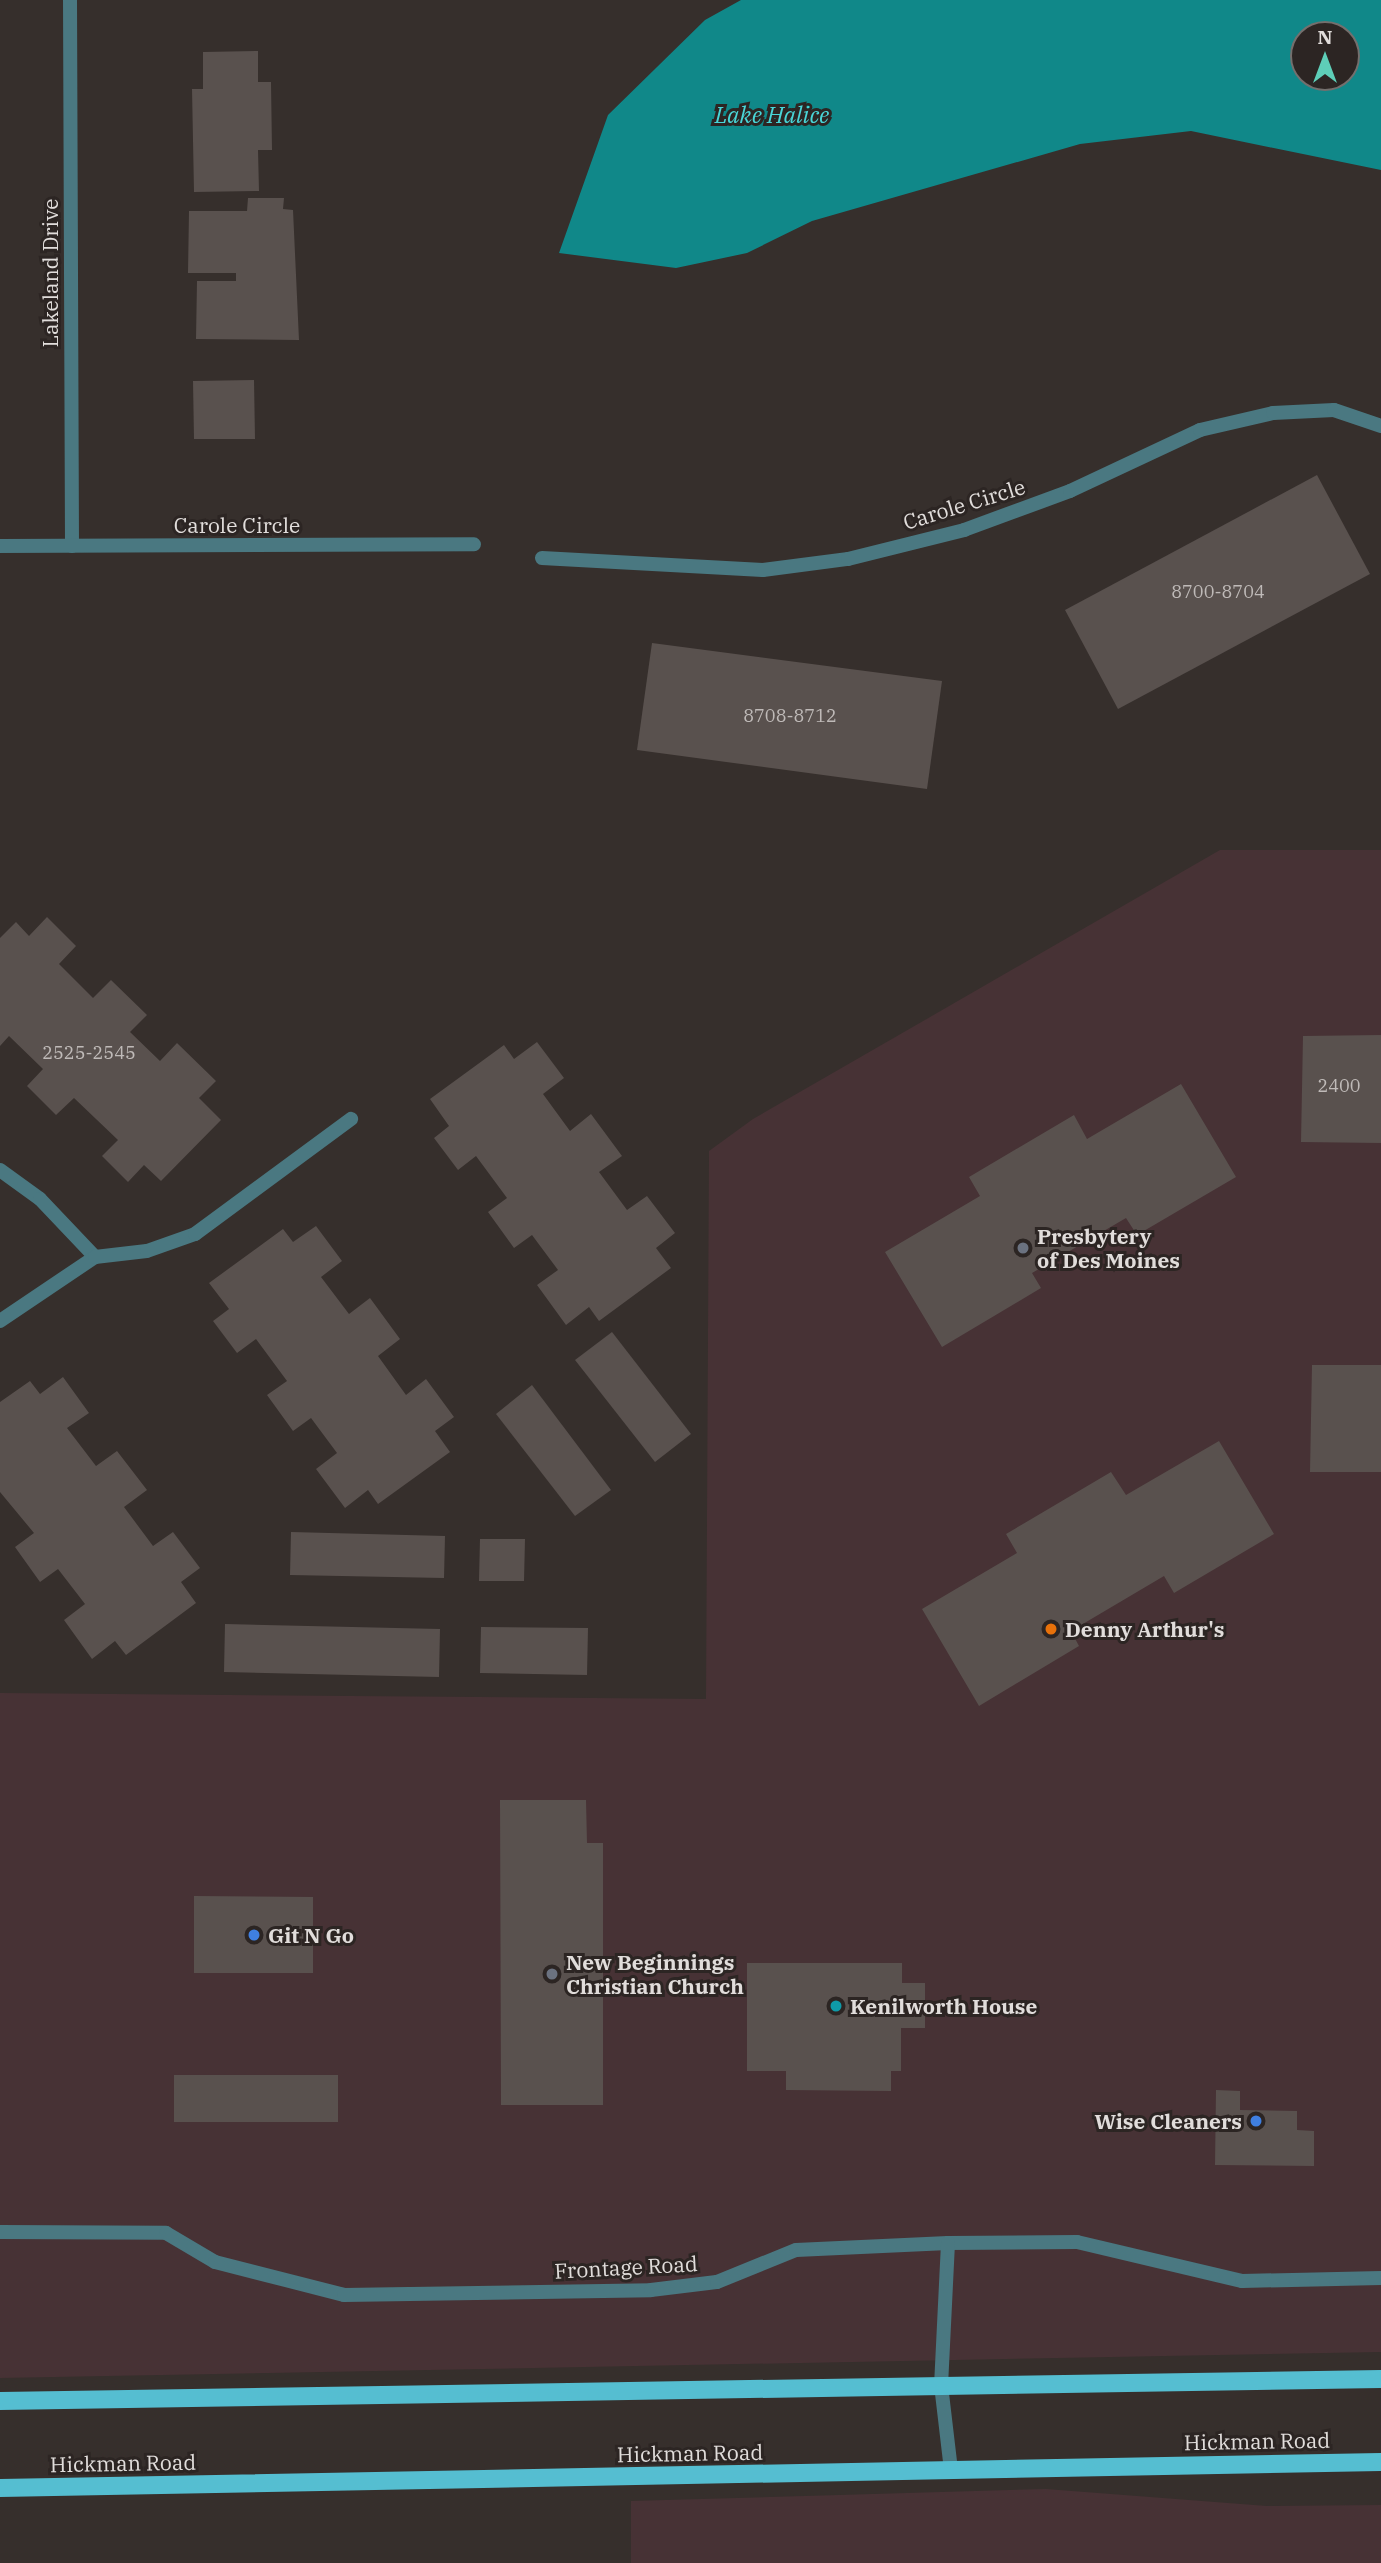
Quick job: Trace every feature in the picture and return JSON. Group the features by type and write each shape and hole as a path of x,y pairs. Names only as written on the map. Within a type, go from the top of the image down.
{"main road":[{"path":"0,2401 1381,2379"},
{"name":"Hickman Road","path":"0,2488 1381,2462"}],"street":[{"name":"Lakeland Drive","path":"70,0 72,546"},
{"name":"Carole Circle","path":"541,558 763,570 848,559 975,526 1070,491 1200,430 1273,413 1334,410 1381,426"},
{"name":"Carole Circle","path":"0,546 474,544"},
{"path":"0,1321 95,1257 147,1251 195,1234 351,1119"},
{"path":"0,1170 52,1210 95,1257"},
{"name":"Frontage Road","path":"0,2232 166,2233 215,2262 344,2295 651,2290 717,2282 796,2250 948,2243 1077,2242 1241,2281 1381,2278"},
{"path":"948,2243 941,2385 951,2470"}],"shaded area":[{"path":"1220,850 1381,850 1381,2352 0,2378 0,1693 706,1699 709,1151 753,1119"},
{"path":"1046,2489 1267,2506 1381,2505 1381,2563 631,2563 631,2501"}],"water":[{"name":"Lake Halice","path":"741,0 1381,0 1381,170 1191,131 1080,144 812,221 747,253 676,268 559,253 608,115 705,20"}],"building":[{"path":"258,51 258,82 271,82 272,150 258,150 259,191 194,192 192,89 203,89 203,52"},
{"path":"248,198 284,198 283,209 293,210 299,340 196,339 197,281 236,281 236,273 188,273 189,211 247,211"},
{"path":"254,380 255,439 194,439 193,381"},
{"path":"1317,475 1370,574 1118,709 1065,610"},
{"path":"652,643 942,681 927,789 637,750"},
{"path":"47,917 76,946 59,964 93,998 111,980 147,1015 130,1032 160,1061 177,1043 216,1081 199,1098 221,1120 161,1181 144,1165 128,1182 102,1156 118,1140 74,1098 56,1115 27,1086 43,1069 9,1036 0,1046 0,938 16,922 29,936"},
{"path":"1381,1035 1381,1143 1301,1142 1303,1036"},
{"path":"537,1042 564,1078 543,1094 570,1131 591,1114 622,1156 599,1172 627,1210 647,1196 675,1233 656,1248 671,1268 599,1321 589,1307 566,1325 537,1285 558,1270 532,1235 514,1248 488,1212 507,1198 476,1156 458,1170 434,1138 449,1126 430,1099 504,1045 514,1059"},
{"path":"1181,1084 1236,1177 1137,1235 1126,1218 1032,1273 1041,1288 942,1347 885,1252 980,1196 969,1177 1074,1115 1087,1139"},
{"path":"316,1226 342,1261 321,1277 349,1314 370,1298 400,1339 378,1356 406,1395 426,1379 454,1417 435,1431 450,1452 378,1504 368,1490 345,1508 316,1469 337,1453 311,1418 293,1431 267,1395 287,1381 256,1339 237,1353 213,1321 229,1309 209,1283 283,1229 293,1242"},
{"path":"612,1332 691,1434 655,1462 575,1360"},
{"path":"1312,1365 1381,1365 1381,1472 1310,1472"},
{"path":"63,1377 89,1413 67,1428 96,1466 117,1451 147,1490 124,1507 153,1546 173,1532 200,1568 181,1582 196,1603 126,1655 115,1641 92,1659 64,1620 85,1604 58,1569 40,1582 15,1547 34,1533 0,1492 0,1402 30,1381 40,1394"},
{"path":"532,1385 611,1490 575,1516 496,1414"},
{"path":"1219,1441 1274,1534 1174,1593 1164,1576 1071,1631 1079,1646 979,1706 922,1609 1017,1553 1006,1534 1111,1472 1126,1495"},
{"path":"291,1532 445,1536 444,1578 290,1575"},
{"path":"480,1539 525,1539 524,1581 479,1581"},
{"path":"225,1624 440,1629 439,1677 224,1672"},
{"path":"481,1627 588,1628 587,1675 480,1673"},
{"name":"New Beginnings Christian Church","path":"500,1800 586,1800 587,1843 603,1843 603,2105 501,2105"},
{"name":"Git N Go","path":"194,1896 313,1897 313,1973 194,1973"},
{"name":"Kenilworth House","path":"747,1963 902,1963 902,1983 925,1983 925,2028 901,2028 901,2071 891,2071 891,2091 786,2090 786,2071 747,2071"},
{"path":"174,2075 338,2075 338,2122 174,2122"},
{"name":"Wise Cleaners","path":"1216,2090 1240,2091 1240,2110 1297,2111 1297,2130 1314,2131 1314,2166 1215,2165"}],"place":[{"name":"Presbytery of Des Moines","path":"1023,1248"},
{"name":"Denny Arthur's","path":"1051,1629"},
{"name":"Git N Go","path":"254,1935"},
{"name":"New Beginnings Christian Church","path":"552,1974"},
{"name":"Kenilworth House","path":"836,2006"},
{"name":"Wise Cleaners","path":"1256,2121"}]}
